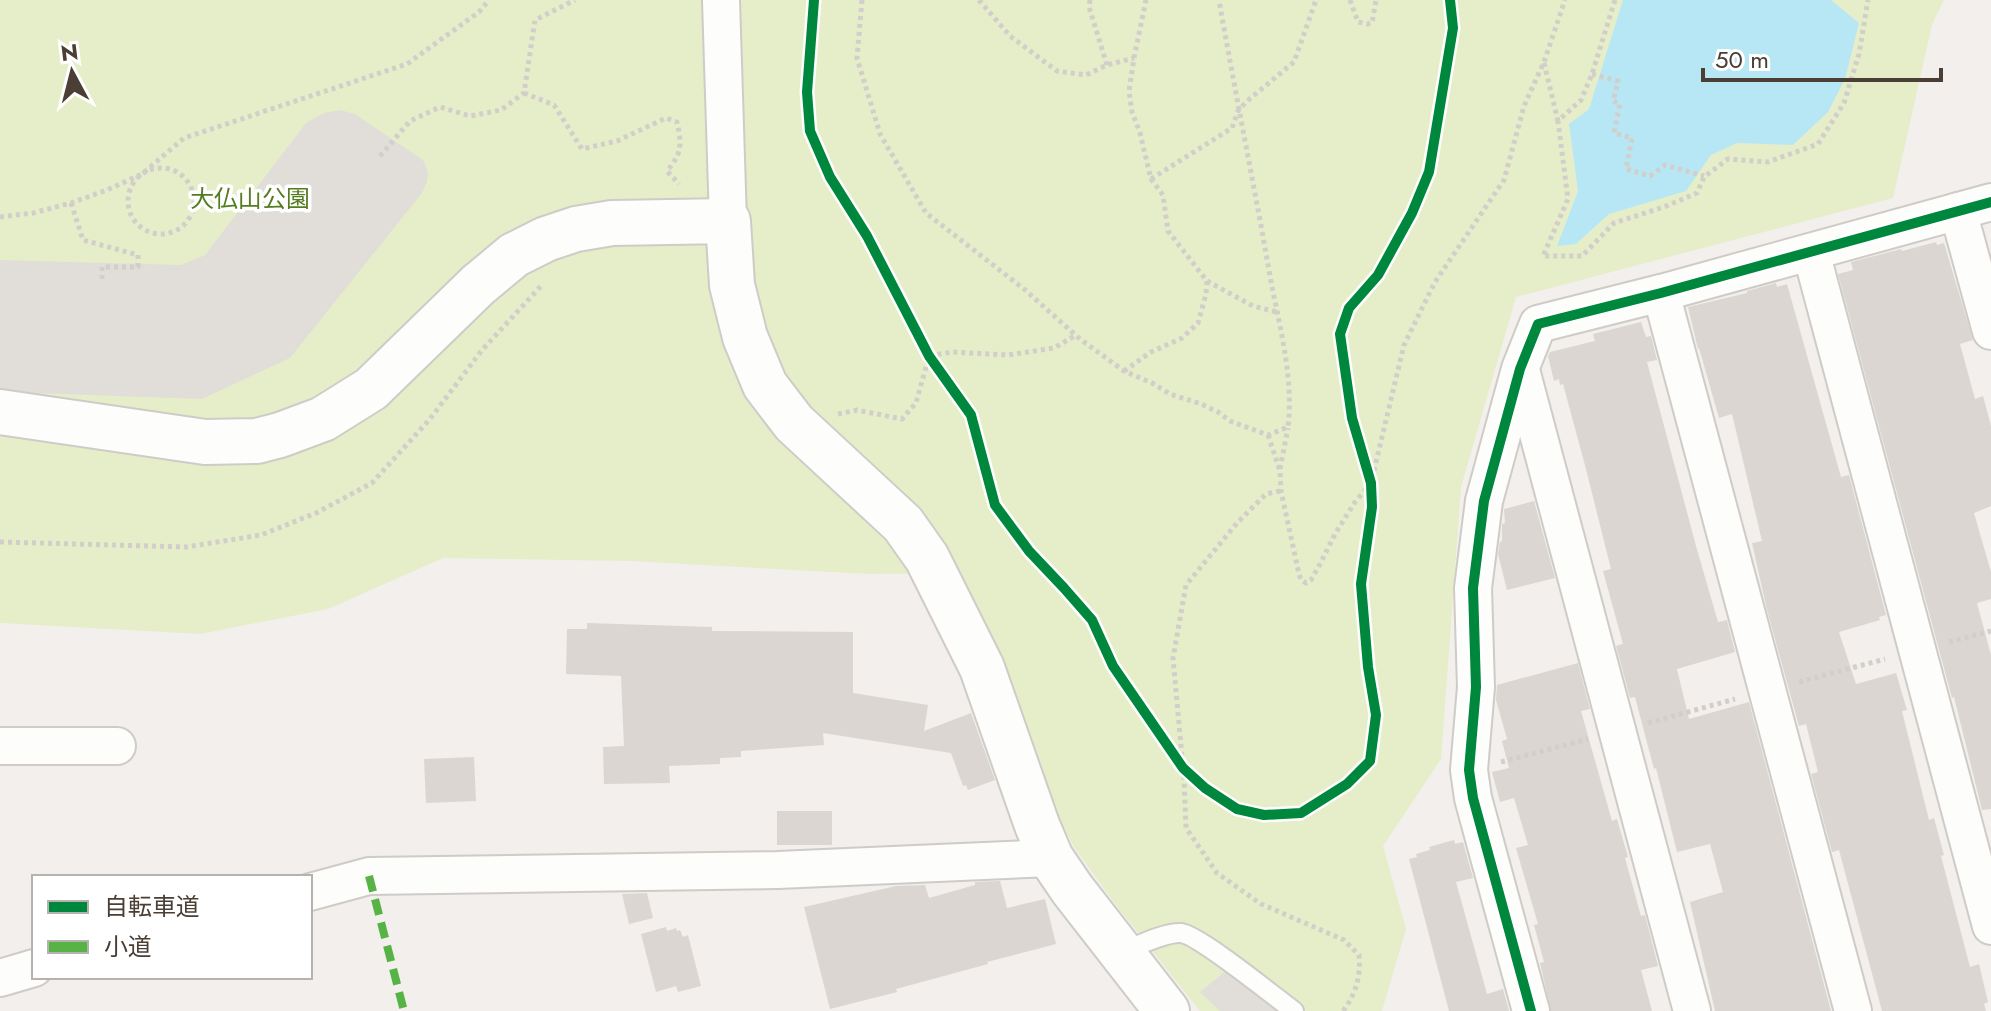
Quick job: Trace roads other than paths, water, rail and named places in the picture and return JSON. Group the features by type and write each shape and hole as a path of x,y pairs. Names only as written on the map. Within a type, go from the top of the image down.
{"street":[{"path":"721,0 710,221 732,285 745,337 765,385 794,423 903,524 927,558 982,668 1051,858 1167,1011"},
{"path":"1531,1011 1473,798 1469,770 1476,687 1473,588 1484,501 1520,369 1538,324 1975,207 1991,331"},
{"path":"0,412 205,442 257,441 280,435 323,419 371,389 478,285 514,255 546,239 576,229 612,223 710,221"},
{"path":"1811,252 1991,926"},
{"path":"1661,293 1853,1011"},
{"path":"1520,369 1692,1011"},
{"path":"0,746 117,746"},
{"path":"312,891 369,876 778,870 1051,858"},
{"path":"0,978 32,969"}],"lane":[{"path":"1122,952 1168,935 1188,935 1294,1011"}],"water":[{"path":"1623,0 1831,0 1859,23 1845,79 1828,112 1793,145 1737,143 1711,155 1686,191 1609,214 1576,244 1557,246 1578,191 1569,124 1589,109"}],"park label":[{"name":"大仏山公園","path":"250,199"}]}
